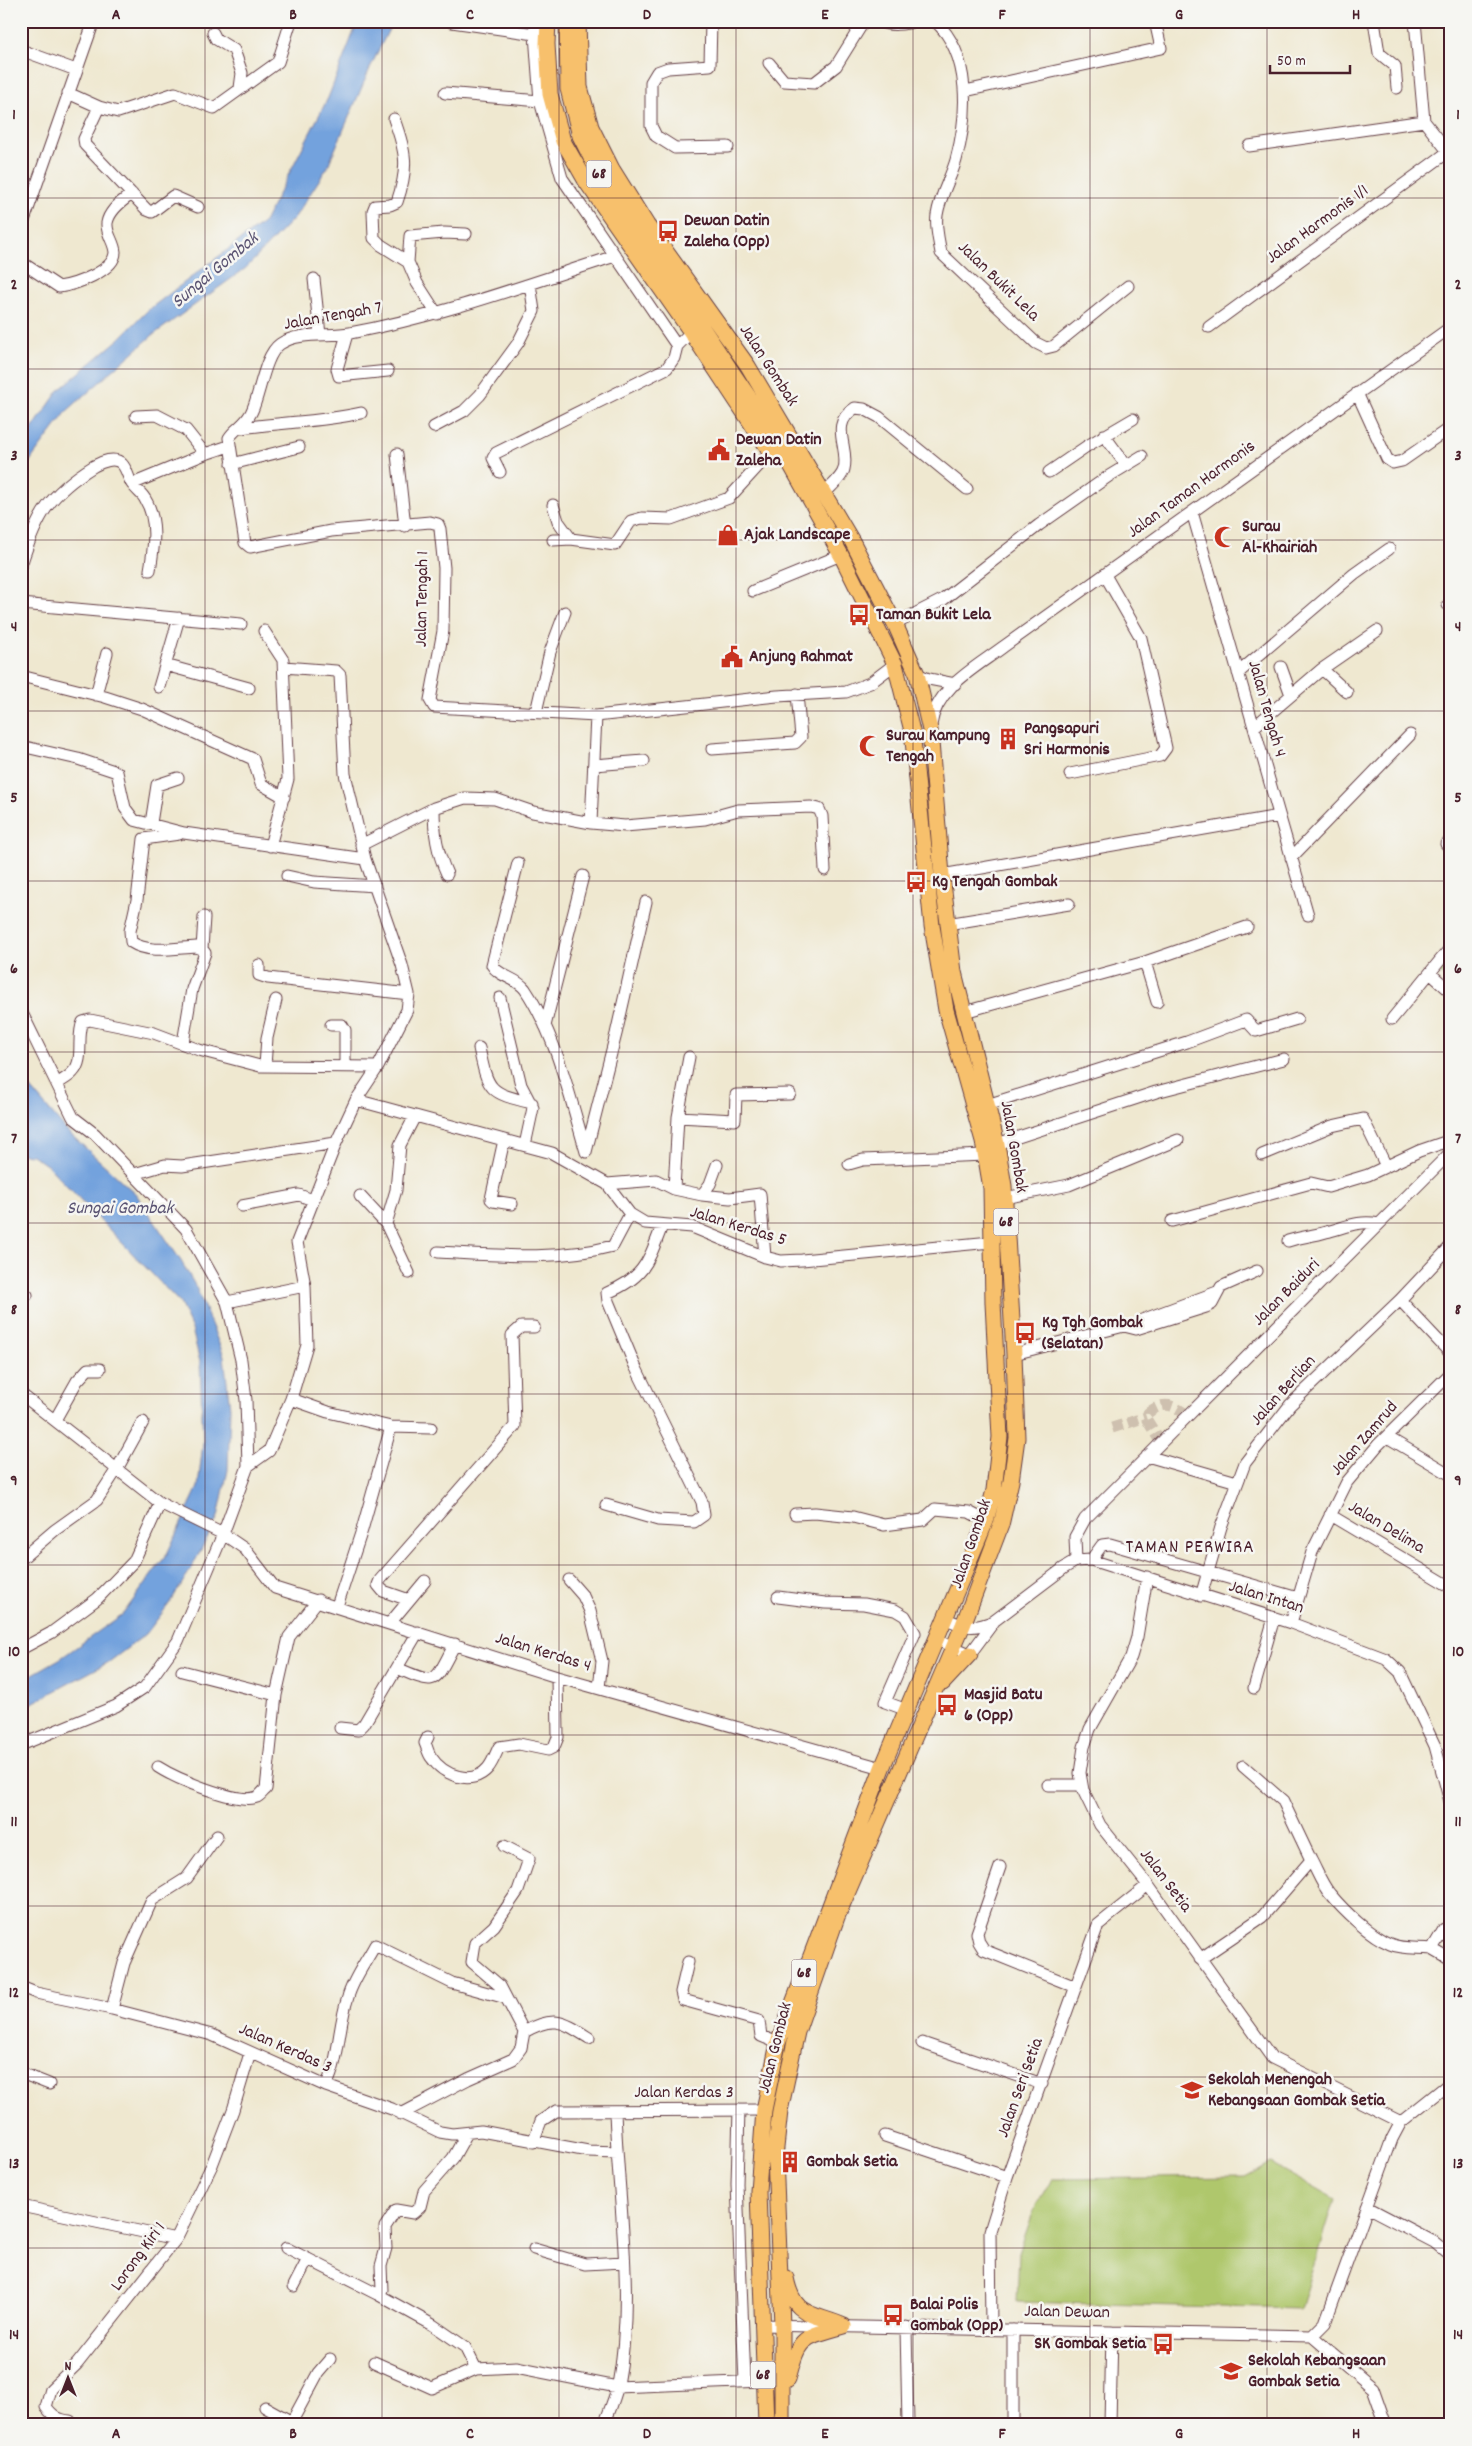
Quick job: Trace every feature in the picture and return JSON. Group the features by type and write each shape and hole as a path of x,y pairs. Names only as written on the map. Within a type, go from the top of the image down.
{"main road":[{"path":"548,21 547,44 550,94 563,141 587,183 691,332 771,452 788,462"},
{"name":"Jalan Gombak","path":"567,21 568,89 580,136 600,176 773,433 841,555 895,664 912,731 932,926 946,1010 986,1155 991,1188 991,1242 1000,1437 994,1490 986,1521 882,1768 778,2043 764,2110 758,2191 761,2325 766,2425"},
{"name":"Jalan Gombak","path":"578,21 580,87 591,126 612,169 647,225 748,366 852,541 895,624 917,674 930,730 942,875 954,972 997,1144 1004,1198 1014,1354 1016,1438 1011,1482 1001,1525 954,1648 837,1917 797,2032 780,2111 775,2156 782,2325 782,2425"},
{"path":"935,1691 970,1654"},
{"path":"778,2243 789,2294 797,2308 844,2326"},
{"path":"781,2403 794,2355 800,2343 811,2336 844,2326"}],"street":[{"path":"21,229 94,21"},
{"path":"68,93 99,107 118,112 175,93 214,108 222,104 240,88 270,70 278,62 291,21"},
{"path":"538,21 536,34 540,101 562,178 677,346"},
{"path":"711,21 710,64 668,68 658,72 652,82 651,126 656,136 675,148 728,147"},
{"path":"769,63 784,81 814,83 836,66 864,21"},
{"path":"879,21 908,24 914,21"},
{"name":"Jalan Bukit Lela","path":"935,21 942,28 959,60 965,91 962,126 956,160 937,216 941,253 948,262 1036,342 1046,348 1054,346 1128,286"},
{"path":"965,91 1161,48 1155,21"},
{"path":"1374,21 1379,53 1395,66 1397,88"},
{"path":"1415,21 1424,121 1449,154"},
{"path":"452,22 536,34"},
{"path":"213,33 216,39 234,50 242,74 240,88"},
{"path":"21,50 76,70"},
{"path":"445,93 540,101"},
{"path":"99,107 84,139 86,145 147,210 152,212 173,196 198,207"},
{"path":"394,119 406,157 404,173 397,202 390,205 375,206 373,229 374,238 381,245 408,262"},
{"path":"1250,146 1424,121"},
{"name":"Jalan Harmonis 1/1","path":"1209,326 1449,154"},
{"path":"21,262 59,287 72,285 107,268 113,262 115,254 113,243 107,231 107,220 114,210 132,194"},
{"path":"437,314 417,283 408,262 410,236 444,233 466,234"},
{"name":"Jalan Tengah 7","path":"228,446 229,438 233,432 242,428 252,412 272,355 278,345 289,339 347,334 437,314 615,256"},
{"path":"314,279 320,336"},
{"path":"434,427 464,411 480,395 518,342 534,311 530,284"},
{"name":"Jalan Taman Harmonis","path":"930,730 933,714 940,699 955,684 1003,647 1451,327"},
{"path":"500,472 492,458 496,452 667,368 674,358 677,346 691,332"},
{"path":"347,334 337,369 339,376 388,371"},
{"path":"1357,393 1387,459 1393,463 1402,462 1451,427"},
{"path":"824,493 840,477 844,468 841,429 849,412 855,408 864,409 879,417 966,489"},
{"path":"242,428 295,421 334,419 362,414"},
{"path":"136,416 157,415 186,430 205,454"},
{"path":"1049,472 1133,419"},
{"path":"1104,436 1126,465"},
{"path":"132,484 228,446 245,543 250,547 332,531 405,526 397,454"},
{"path":"232,464 299,447"},
{"path":"553,540 571,539 615,545 631,521 642,518 671,519 729,498 771,452"},
{"path":"895,624 944,599 1039,524 1142,456"},
{"path":"21,565 26,545 34,527 52,500 68,482 101,462 115,460 122,463 132,484 144,498 150,509 154,527 150,570"},
{"path":"553,505 558,521 571,539"},
{"name":"Jalan Tengah 4","path":"1192,512 1308,915"},
{"name":"Jalan Tengah 1","path":"405,526 430,522 438,524 440,529 444,568 443,631 430,704 434,707 536,712"},
{"path":"1238,673 1354,574 1389,550"},
{"path":"753,591 841,555"},
{"path":"1070,774 1160,756 1166,748 1140,638 1105,575"},
{"path":"21,604 240,624"},
{"path":"565,612 550,652 536,712 596,716 797,694 846,692 870,682 895,664"},
{"path":"159,687 179,618"},
{"path":"264,631 281,653 284,666 288,779 270,846"},
{"path":"1254,728 1322,669 1377,631"},
{"path":"96,695 107,653"},
{"path":"166,665 249,688"},
{"path":"248,1466 269,1450 291,1399 307,1345 305,1286 297,1242 336,1142 356,1100 378,1067 407,1010 409,994 365,859 345,774 340,675 336,671 284,666"},
{"path":"1282,667 1291,695"},
{"path":"1322,669 1347,692"},
{"path":"917,674 929,679 955,684"},
{"path":"21,676 142,709 253,759 261,784 284,797"},
{"path":"712,749 795,743 800,737 797,694"},
{"path":"590,823 596,716"},
{"path":"1291,858 1410,735"},
{"path":"21,746 78,759 117,772 125,808 134,820 151,823 184,834 365,859"},
{"path":"594,766 644,761"},
{"path":"151,823 157,785 178,778"},
{"path":"361,845 434,808 465,798 495,799 533,812 590,823 625,826 705,819 738,810 812,806 819,809 822,816 824,870"},
{"path":"434,808 434,839 447,874"},
{"path":"942,875 1279,816"},
{"path":"184,834 144,839 137,900 130,931 131,942 139,948 149,949 196,947 202,949"},
{"path":"518,863 492,965 496,972 519,983 545,1026 567,1088 586,1152"},
{"path":"287,876 314,882 374,886"},
{"path":"545,1026 583,876"},
{"path":"583,1168 646,902"},
{"path":"947,924 1069,904"},
{"path":"183,1043 192,989 205,953 202,949 204,917"},
{"path":"964,1012 1145,962 1247,928"},
{"path":"1392,1019 1451,947"},
{"path":"1145,962 1157,1002"},
{"path":"258,965 259,975 268,978 409,994"},
{"path":"1430,973 1451,992"},
{"path":"500,998 522,1085 533,1108 525,1146"},
{"path":"265,1066 266,1044 276,1000"},
{"path":"21,1010 72,1117 95,1134 186,1229 227,1302 241,1360 246,1400 248,1466 178,1641 145,1687 116,1706 21,1745"},
{"path":"987,1105 1188,1042 1246,1020 1256,1031 1297,1019"},
{"path":"57,1084 74,1071 78,1064 80,1028 83,1022 90,1020 154,1033 199,1050 265,1066 378,1067"},
{"path":"331,1025 342,1026 345,1030 345,1066"},
{"path":"480,1048 484,1072 492,1090 503,1096 532,1103"},
{"path":"674,1189 678,1117 689,1057"},
{"path":"997,1144 1156,1092 1284,1059"},
{"path":"678,1117 735,1120 736,1095 790,1094"},
{"name":"Jalan Kerdas 5","path":"356,1100 552,1153 583,1168 607,1184 630,1214 645,1223 662,1226 692,1227 765,1257 782,1261 991,1242"},
{"path":"386,1224 396,1190 400,1145 415,1116"},
{"path":"1262,1155 1332,1126 1363,1119 1386,1166"},
{"path":"504,1140 491,1199 512,1204"},
{"path":"1004,1198 1069,1185 1178,1140"},
{"path":"1172,1221 1311,1183 1328,1187 1368,1175 1451,1140"},
{"path":"134,1174 165,1165 182,1166 336,1142"},
{"name":"Jalan Baiduri","path":"1076,1561 1075,1537 1085,1519 1451,1152"},
{"path":"849,1164 863,1160 986,1155"},
{"path":"702,1195 710,1184 717,1165"},
{"path":"607,1184 656,1180 674,1189 702,1195 730,1198 760,1194 765,1257"},
{"path":"242,1206 299,1195 313,1200"},
{"path":"360,1196 386,1224 409,1273"},
{"path":"438,1252 543,1256 602,1249 613,1246 630,1214"},
{"path":"1288,1241 1325,1233 1353,1223 1365,1221 1379,1224"},
{"path":"606,1505 658,1520 694,1522 704,1515 702,1502 635,1366 608,1301 607,1294 633,1280 643,1270 662,1226"},
{"name":"Jalan Berlian","path":"1201,1596 1245,1463 1290,1405 1400,1300 1451,1246"},
{"path":"1014,1354 1124,1326 1136,1329 1206,1307 1212,1304 1221,1287 1256,1272"},
{"path":"227,1302 305,1286"},
{"path":"1400,1300 1451,1354"},
{"path":"409,1600 383,1591 378,1585 380,1580 515,1426 512,1335 521,1327 534,1327"},
{"path":"55,1420 77,1382 88,1369 100,1369"},
{"name":"Jalan Zamrud","path":"1291,1623 1312,1552 1347,1482 1387,1437 1451,1373"},
{"name":"Jalan Kerdas 4","path":"21,1394 160,1503 220,1532 245,1549 275,1588 338,1606 557,1677 882,1768"},
{"path":"291,1399 328,1412 391,1427 431,1428"},
{"path":"21,1559 55,1530 97,1500 143,1422"},
{"path":"338,1606 391,1427"},
{"path":"1387,1437 1451,1475"},
{"path":"1147,1456 1238,1482"},
{"path":"21,1649 51,1633 97,1599 134,1561 160,1503"},
{"path":"795,1514 824,1514 884,1524 923,1520 935,1508 969,1512 986,1521"},
{"name":"Jalan Delima","path":"1330,1515 1450,1585"},
{"path":"1091,1560 1102,1545 1110,1544 1298,1598"},
{"name":"Jalan Intan","path":"946,1619 976,1628 994,1621 1064,1568 1076,1561 1091,1560 1291,1623 1386,1659 1400,1672 1435,1746 1451,1805"},
{"name":"Jalan Setia","path":"1147,1577 1137,1637 1131,1657 1090,1729 1084,1747 1080,1773 1082,1785 1100,1825 1148,1885 1272,2058 1401,2122"},
{"path":"569,1580 583,1596 590,1611 602,1661 599,1688"},
{"path":"390,1623 425,1581"},
{"path":"778,1597 825,1603 864,1604 895,1610 905,1616 915,1633 885,1702 907,1710"},
{"path":"158,1767 176,1778 213,1791 244,1798 258,1797 266,1789 276,1695 289,1637 318,1600"},
{"path":"1254,1688 1274,1618"},
{"name":"Jalan Intan","path":"970,1654 994,1621"},
{"path":"340,1728 358,1730 364,1724 418,1632"},
{"path":"937,1640 970,1654"},
{"path":"397,1668 424,1680 430,1680 436,1677 455,1644"},
{"path":"182,1671 276,1695"},
{"path":"428,1737 425,1742 430,1757 452,1776 469,1778 488,1768 499,1747 519,1744 548,1750 554,1747 558,1737 557,1677"},
{"path":"1243,1766 1283,1800 1311,1860 1329,1893 1353,1917 1389,1944 1407,1949 1432,1949 1451,1960"},
{"path":"1048,1785 1082,1785"},
{"path":"112,2009 124,1962 152,1900 187,1878 217,1836"},
{"path":"401,2114 468,2079 513,2059 521,2048 524,2032 500,1986 472,1962 475,1943 494,1926 518,1891 529,1859 504,1846"},
{"path":"1200,1959 1262,1917 1311,1860"},
{"path":"1000,1867 977,1933 979,1942 984,1950 1076,1987"},
{"name":"Jalan Seri Setia","path":"991,2329 990,2231 1007,2177 1098,1925 1148,1885"},
{"path":"1432,1949 1444,1929"},
{"path":"326,2086 332,2074 348,1995 375,1945 452,1983 506,1998"},
{"path":"688,1962 682,1984 683,2000 759,2021 761,2036 778,2043"},
{"name":"Jalan Kerdas 3","path":"21,1987 36,1993 112,2009 212,2035 326,2086 401,2114 440,2132 467,2133 481,2131 588,2151 616,2152"},
{"path":"524,2032 541,2022 562,2022 590,2038"},
{"path":"922,2043 1042,2084"},
{"name":"Lorong Kiri 1","path":"70,2421 61,2420 51,2414 46,2407 51,2389 77,2364 176,2239 233,2110 250,2052"},
{"path":"21,2073 49,2084"},
{"path":"1386,2425 1373,2388 1312,2336 1325,2323 1383,2159 1401,2122 1451,2082"},
{"path":"739,2110 738,2184 745,2382"},
{"name":"Jalan Kerdas 3","path":"533,2142 541,2120 556,2111 764,2110"},
{"path":"604,2425 617,2386 624,2338 624,2262 616,2152 616,2111"},
{"path":"376,2294 382,2290 381,2266 386,2248 385,2227 396,2210 413,2214 420,2208 424,2191 453,2158 467,2133"},
{"path":"885,2136 1007,2177"},
{"path":"1367,2207 1434,2242 1451,2256"},
{"path":"22,2208 176,2239"},
{"path":"286,2248 433,2325 465,2347 476,2369"},
{"path":"534,2249 585,2264 624,2262"},
{"path":"294,2286 308,2260"},
{"name":"Jalan Dewan","path":"761,2325 1312,2336"},
{"path":"906,2328 908,2425"},
{"path":"1013,2330 1013,2425"},
{"path":"1110,2425 1112,2332"},
{"path":"265,2407 291,2423 318,2373 330,2360"},
{"path":"374,2362 432,2388 476,2369 516,2367 617,2386 763,2381"}],"green space":[{"path":"1451,960 1451,982 1440,973"},
{"path":"1271,2163 1334,2199 1300,2309 1017,2302 1019,2252 1034,2210 1052,2179 1245,2177"}],"water":[{"name":"Sungai Gombak","path":"358,21 393,21 371,66 327,168 295,217 246,268 153,335 68,410 32,458 21,477 21,445 59,390 119,339 148,310 264,222 328,98"},
{"name":"Sungai Gombak","path":"21,1077 67,1131 136,1194 181,1261 196,1287 224,1356 230,1408 228,1470 218,1517 191,1569 169,1604 146,1634 109,1662 21,1709 21,1681 61,1658 123,1614 167,1554 198,1487 203,1443 200,1362 192,1329 180,1303 48,1166 32,1155 21,1154"}],"tunnel":[{"path":"1161,1443 1147,1420 1148,1413 1159,1406 1169,1405 1188,1416"},
{"path":"1112,1428 1146,1417"}],"place":[{"name":"Dewan Datin Zaleha (Opp)","path":"668,231"},
{"name":"Dewan Datin Zaleha","path":"719,450"},
{"name":"Ajak Landscape","path":"728,535"},
{"name":"Surau Al-Khairiah","path":"1225,537"},
{"name":"Taman Bukit Lela","path":"859,615"},
{"name":"Anjung Rahmat","path":"732,657"},
{"name":"Pangsapuri Sri Harmonis","path":"1008,739"},
{"name":"Surau Kampung Tengah","path":"870,746"},
{"name":"Kg Tengah Gombak","path":"916,882"},
{"name":"Kg Tgh Gombak (Selatan)","path":"1025,1333"},
{"name":"Masjid Batu 6 (Opp)","path":"947,1705"},
{"name":"Sekolah Menengah Kebangsaan Gombak Setia","path":"1192,2090"},
{"name":"Gombak Setia","path":"790,2162"},
{"name":"Balai Polis Gombak (Opp)","path":"893,2315"},
{"name":"SK Gombak Setia","path":"1163,2344"},
{"name":"Sekolah Kebangsaan Gombak Setia","path":"1231,2371"}],"district":[{"name":"TAMAN PERWIRA","path":"1190,1548"}]}
